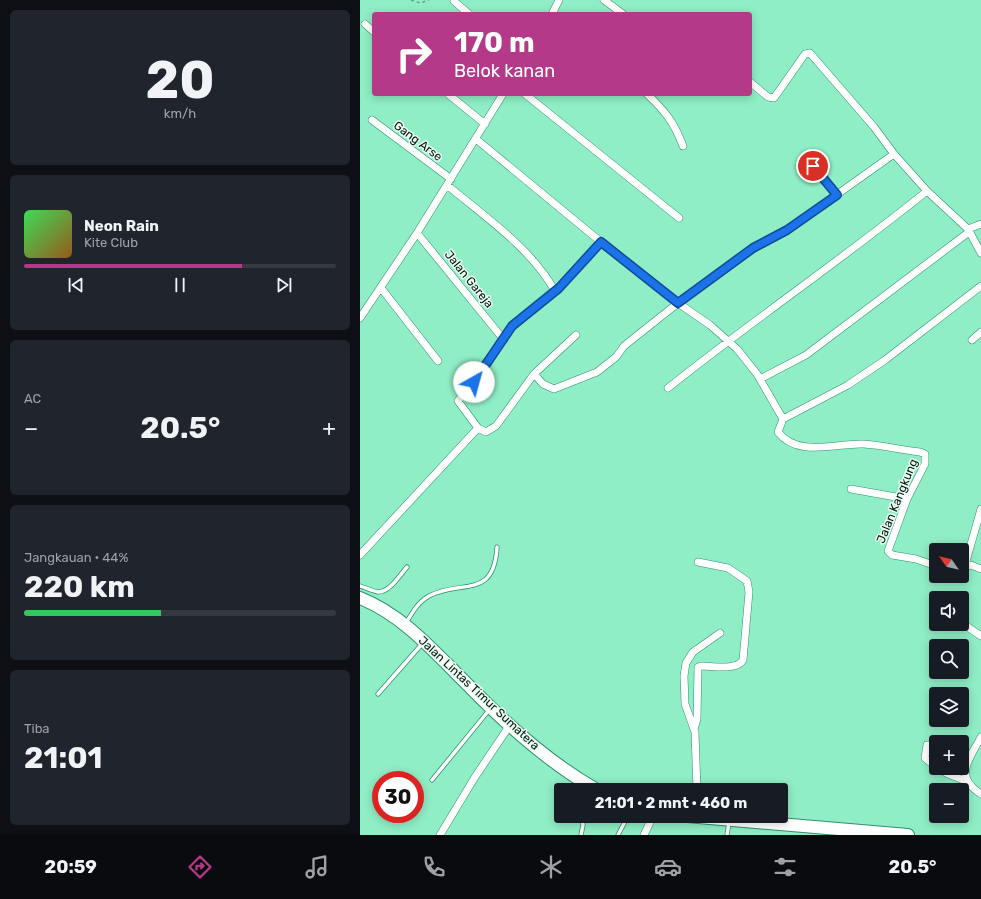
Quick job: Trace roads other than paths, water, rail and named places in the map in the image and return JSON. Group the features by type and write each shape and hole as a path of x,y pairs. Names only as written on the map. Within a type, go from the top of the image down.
{"highway":[{"name":"Jalan Lintas Timur Sumatera","path":"360,598 374,603 405,624 425,641 510,726 559,767 582,783"},
{"path":"770,823 882,834 908,835"}],"street":[{"path":"553,12 559,0"},
{"path":"604,0 620,12"},
{"path":"454,1 467,12"},
{"path":"365,24 372,30"},
{"path":"752,84 768,97 774,98 805,54 810,53 874,127 894,154 927,190 969,231 981,253"},
{"path":"450,96 484,124"},
{"path":"360,318 417,233 502,96"},
{"path":"528,96 679,218"},
{"path":"649,96 666,112 674,123 683,146"},
{"name":"Gang Arse","path":"372,120 449,182 504,232 538,265 555,291"},
{"path":"476,139 601,242 678,303 710,325 749,363 784,419 848,385 920,335 981,286"},
{"path":"534,374 543,384 554,389 597,372 616,357 624,346 678,303 753,248 787,230 894,154"},
{"path":"805,157 837,195"},
{"path":"668,388 727,341 864,240 927,190"},
{"path":"760,379 806,355 969,231 981,224"},
{"name":"Jalan Gareja","path":"417,233 504,340"},
{"path":"576,335 534,374 496,426 486,432 478,428 458,401 518,320 555,291 601,242"},
{"path":"381,288 438,360"},
{"path":"972,340 981,332"},
{"name":"Jalan Kangkung","path":"784,419 778,432 789,442 800,446 819,448 863,444 923,453 926,458 925,464 907,499 890,542 888,553 929,564"},
{"path":"360,554 478,428"},
{"path":"851,489 907,499"},
{"path":"969,547 981,509"},
{"path":"694,729 697,719 698,667 736,666 743,660 749,592 749,585 746,578 733,570 698,562"},
{"path":"969,565 981,569"},
{"path":"969,628 981,636"},
{"path":"697,783 694,729 685,704 684,676 686,663 693,652 720,633"},
{"path":"440,835 475,778 510,726"},
{"path":"966,781 964,774 965,768 981,737"},
{"path":"927,745 925,758 929,761"},
{"path":"951,775 966,781 981,794"},
{"path":"644,835 650,823"}],"lane":[{"path":"405,624 415,607 428,596 437,592 483,582 494,570 497,547"},
{"path":"360,586 378,592 383,591 390,587 407,567"},
{"path":"378,694 425,641"},
{"path":"432,780 491,708"},
{"path":"581,835 584,823"},
{"path":"618,835 624,823"},
{"path":"727,835 728,823"}]}
